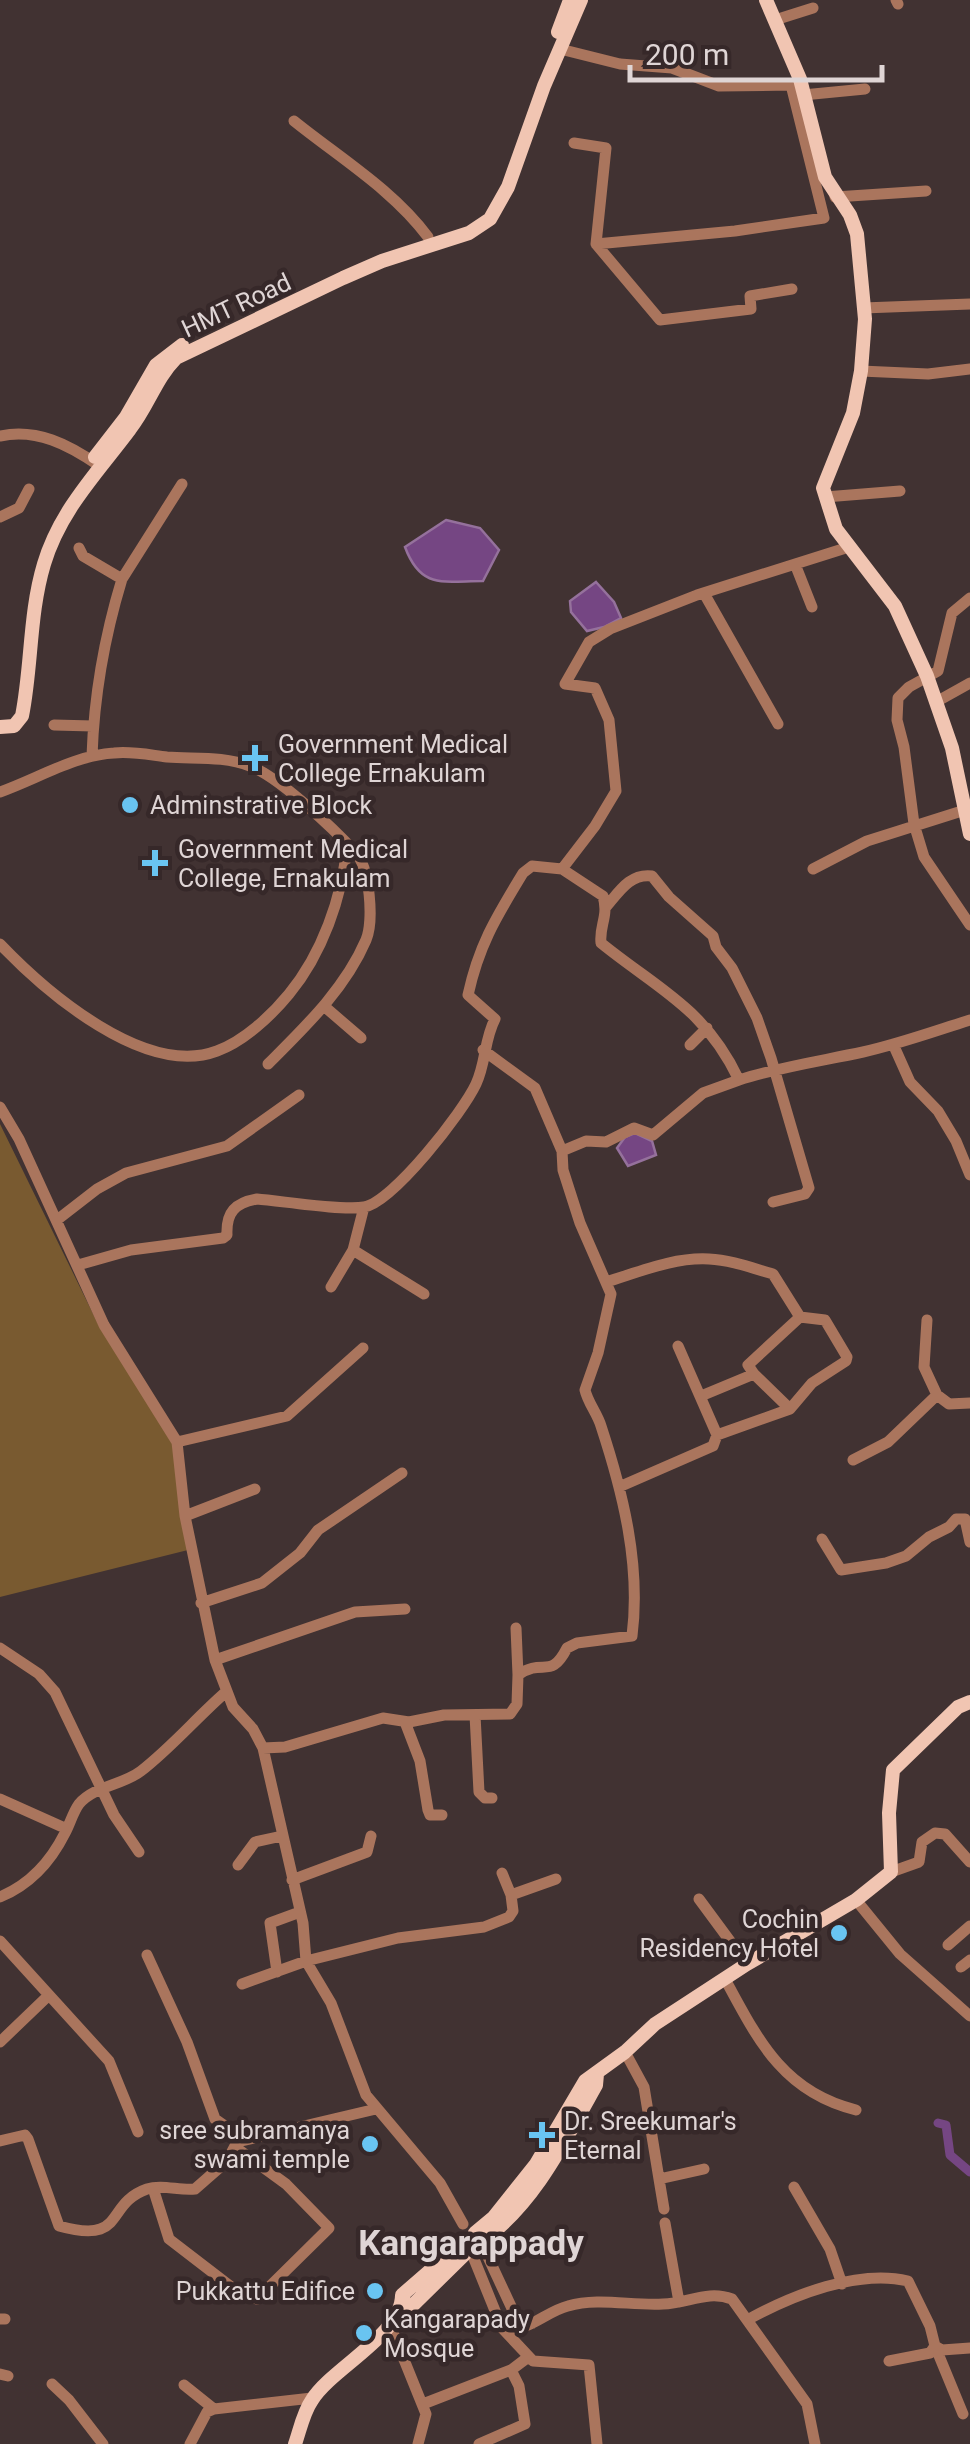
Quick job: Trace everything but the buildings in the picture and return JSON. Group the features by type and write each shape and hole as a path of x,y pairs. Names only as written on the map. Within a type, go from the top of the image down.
{"main road":[{"path":"490,212 570,0"},
{"path":"490,212 508,186 581,0"},
{"path":"766,0 790,48 824,177 857,234 863,308 861,371 854,413 823,488 825,497 836,529 895,606 927,676 952,748 970,834"},
{"name":"HMT Road","path":"0,723 16,714 26,618 38,562 70,502 166,354 378,253 428,238 490,212"},
{"name":"HMT Road","path":"95,463 141,414 166,368 176,358 382,261 469,232 490,212"},
{"path":"295,2444 312,2398 390,2325 402,2306 414,2304 470,2237 505,2224 548,2170 596,2085 597,2074 655,2024 856,1900 891,1872 889,1813 893,1770 958,1707 970,1702"}],"street":[{"path":"775,20 812,8"},
{"path":"560,48 620,64 672,68 719,86 791,85 824,218 596,244"},
{"path":"803,95 866,89"},
{"path":"294,122 406,208 428,238"},
{"path":"574,143 606,148 596,244 660,320 751,308 750,296 792,289"},
{"path":"835,196 926,191"},
{"path":"863,308 970,304"},
{"path":"861,371 928,374 970,369"},
{"path":"0,436 30,434 55,440 95,463"},
{"path":"92,756 109,622 122,579 182,484"},
{"path":"0,517 19,508 28,489"},
{"path":"825,497 900,491"},
{"path":"562,870 616,791 608,720 595,688 565,684 589,642 610,629 849,547"},
{"path":"79,548 84,556 122,579"},
{"path":"795,564 812,607"},
{"path":"705,595 778,724"},
{"path":"970,598 952,613 938,672 908,688 897,703 914,824 924,856 970,925"},
{"path":"936,702 970,683"},
{"path":"54,725 93,726"},
{"path":"0,792 92,756 136,753 233,762 254,767 331,827 357,853 372,914 367,938 326,1007 268,1064"},
{"path":"814,869 867,841 965,799"},
{"path":"0,944 23,968 116,1038 171,1053 196,1056 217,1051 240,1038 280,1004 312,959 340,890 346,846"},
{"path":"78,1264 131,1250 222,1238 227,1235 226,1222 234,1206 240,1202 257,1199 364,1207 388,1194 459,1114 476,1084 496,1019 468,995 482,942 523,873 532,866 562,870 603,896 606,908 601,943 682,1002 707,1028 739,1080"},
{"path":"606,908 629,881 642,874 652,876 669,897 714,936 716,947 732,968 756,1018 809,1188 805,1194 773,1202"},
{"path":"326,1007 361,1038"},
{"path":"562,1151 586,1141 606,1142 634,1128 653,1136 702,1093 774,1068 797,1067 893,1044 970,1020"},
{"path":"690,1045 707,1028"},
{"path":"893,1044 910,1082 938,1111 956,1141 970,1176"},
{"path":"484,1050 535,1088 562,1151 563,1170 580,1223 611,1294 585,1390 600,1422 619,1487 630,1542 634,1607 632,1636 572,1645 556,1666 533,1667 518,1675"},
{"path":"57,1220 97,1189 126,1173 227,1146 299,1095"},
{"path":"0,1106 20,1139 104,1325 177,1442 185,1516 214,1660 233,1707 264,1748 300,1912 306,1961 330,2004 360,2086 440,2183 516,2317 533,2323"},
{"path":"331,1287 353,1250 364,1207"},
{"path":"353,1250 424,1294"},
{"path":"606,1282 661,1264 704,1258 724,1260 773,1274 800,1317"},
{"path":"716,1434 790,1410 812,1383 848,1360 825,1320 800,1317 748,1365 790,1410"},
{"path":"927,1320 924,1367 938,1394 949,1404 970,1403"},
{"path":"619,1487 713,1446 716,1434 678,1346"},
{"path":"177,1442 287,1416 363,1348"},
{"path":"701,1396 754,1374"},
{"path":"853,1460 888,1442 938,1394"},
{"path":"202,1603 262,1583 300,1553 318,1530 402,1473"},
{"path":"185,1516 255,1489"},
{"path":"822,1539 841,1570 906,1556 949,1528 956,1519 965,1519 970,1542"},
{"path":"214,1660 354,1612 374,1614 405,1609"},
{"path":"264,1748 285,1747 383,1718 405,1722 444,1715 510,1714 517,1704 516,1628"},
{"path":"0,1648 39,1674 55,1692 114,1816 139,1852"},
{"path":"0,1896 17,1890 36,1874 57,1849 79,1804 140,1772 226,1691"},
{"path":"475,1714 476,1782 484,1798 492,1798"},
{"path":"405,1722 420,1761 428,1810 442,1816"},
{"path":"0,1799 68,1829"},
{"path":"891,1872 919,1862 922,1842 936,1832 945,1834 970,1862"},
{"path":"238,1866 255,1842 282,1836"},
{"path":"292,1880 366,1852 371,1836"},
{"path":"242,1984 306,1961 398,1938 484,1927 509,1917 513,1911 511,1895 502,1873"},
{"path":"511,1895 556,1879"},
{"path":"699,1900 747,1964"},
{"path":"856,1900 900,1954 970,2016"},
{"path":"277,1972 270,1923 300,1912"},
{"path":"948,1945 970,1926"},
{"path":"0,1941 5,1956 49,1994 109,2061 138,2132"},
{"path":"147,1955 187,2042 214,2120 329,2228 257,2298 238,2292 169,2239 153,2188"},
{"path":"725,1978 770,2058 801,2086 830,2104 856,2110"},
{"path":"0,2042 49,1994"},
{"path":"625,2052 644,2087 664,2209"},
{"path":"0,2141 17,2134 28,2139 56,2220 63,2228 108,2228 124,2204 153,2188 196,2188 240,2143 376,2110"},
{"path":"659,2179 704,2169"},
{"path":"794,2188 830,2249 842,2284"},
{"path":"665,2223 679,2302"},
{"path":"470,2237 502,2328 528,2358 589,2365 597,2444"},
{"path":"749,2319 772,2307 842,2284 890,2276 908,2280 963,2414"},
{"path":"502,2328 512,2330 564,2306 583,2303 679,2302 719,2294 732,2300 749,2319 807,2404 815,2444"},
{"path":"390,2325 424,2404 426,2414 418,2444"},
{"path":"935,2346 942,2350 970,2348"},
{"path":"889,2361 930,2352 935,2346"},
{"path":"424,2404 511,2370 528,2358"},
{"path":"479,2444 525,2424 519,2386 511,2370"},
{"path":"52,2384 103,2444"},
{"path":"184,2385 214,2410"},
{"path":"190,2444 207,2412 312,2398"}],"shaded area":[{"path":"446,520 480,528 499,550 483,581 435,580 426,577 411,561 405,547"},
{"path":"596,582 614,602 621,618 587,631 571,612 570,601"},
{"path":"0,1124 99,1326 173,1444 192,1549 0,1597"},
{"path":"635,1133 652,1141 656,1155 628,1166 617,1148 625,1137"}],"waterway":[{"path":"938,2123 946,2125 950,2155 970,2172"}],"place":[{"name":"Government Medical College Ernakulam","path":"255,758"},
{"name":"Adminstrative Block","path":"130,805"},
{"name":"Government Medical College, Ernakulam","path":"155,863"},
{"name":"Cochin Residency Hotel","path":"839,1933"},
{"name":"Dr. Sreekumar's Eternal","path":"542,2135"},
{"name":"sree subramanya swami temple","path":"370,2144"},
{"name":"Pukkattu Edifice","path":"375,2291"},
{"name":"Kangarapady Mosque","path":"364,2333"}],"district":[{"name":"Kangarappady","path":"471,2243"}]}
